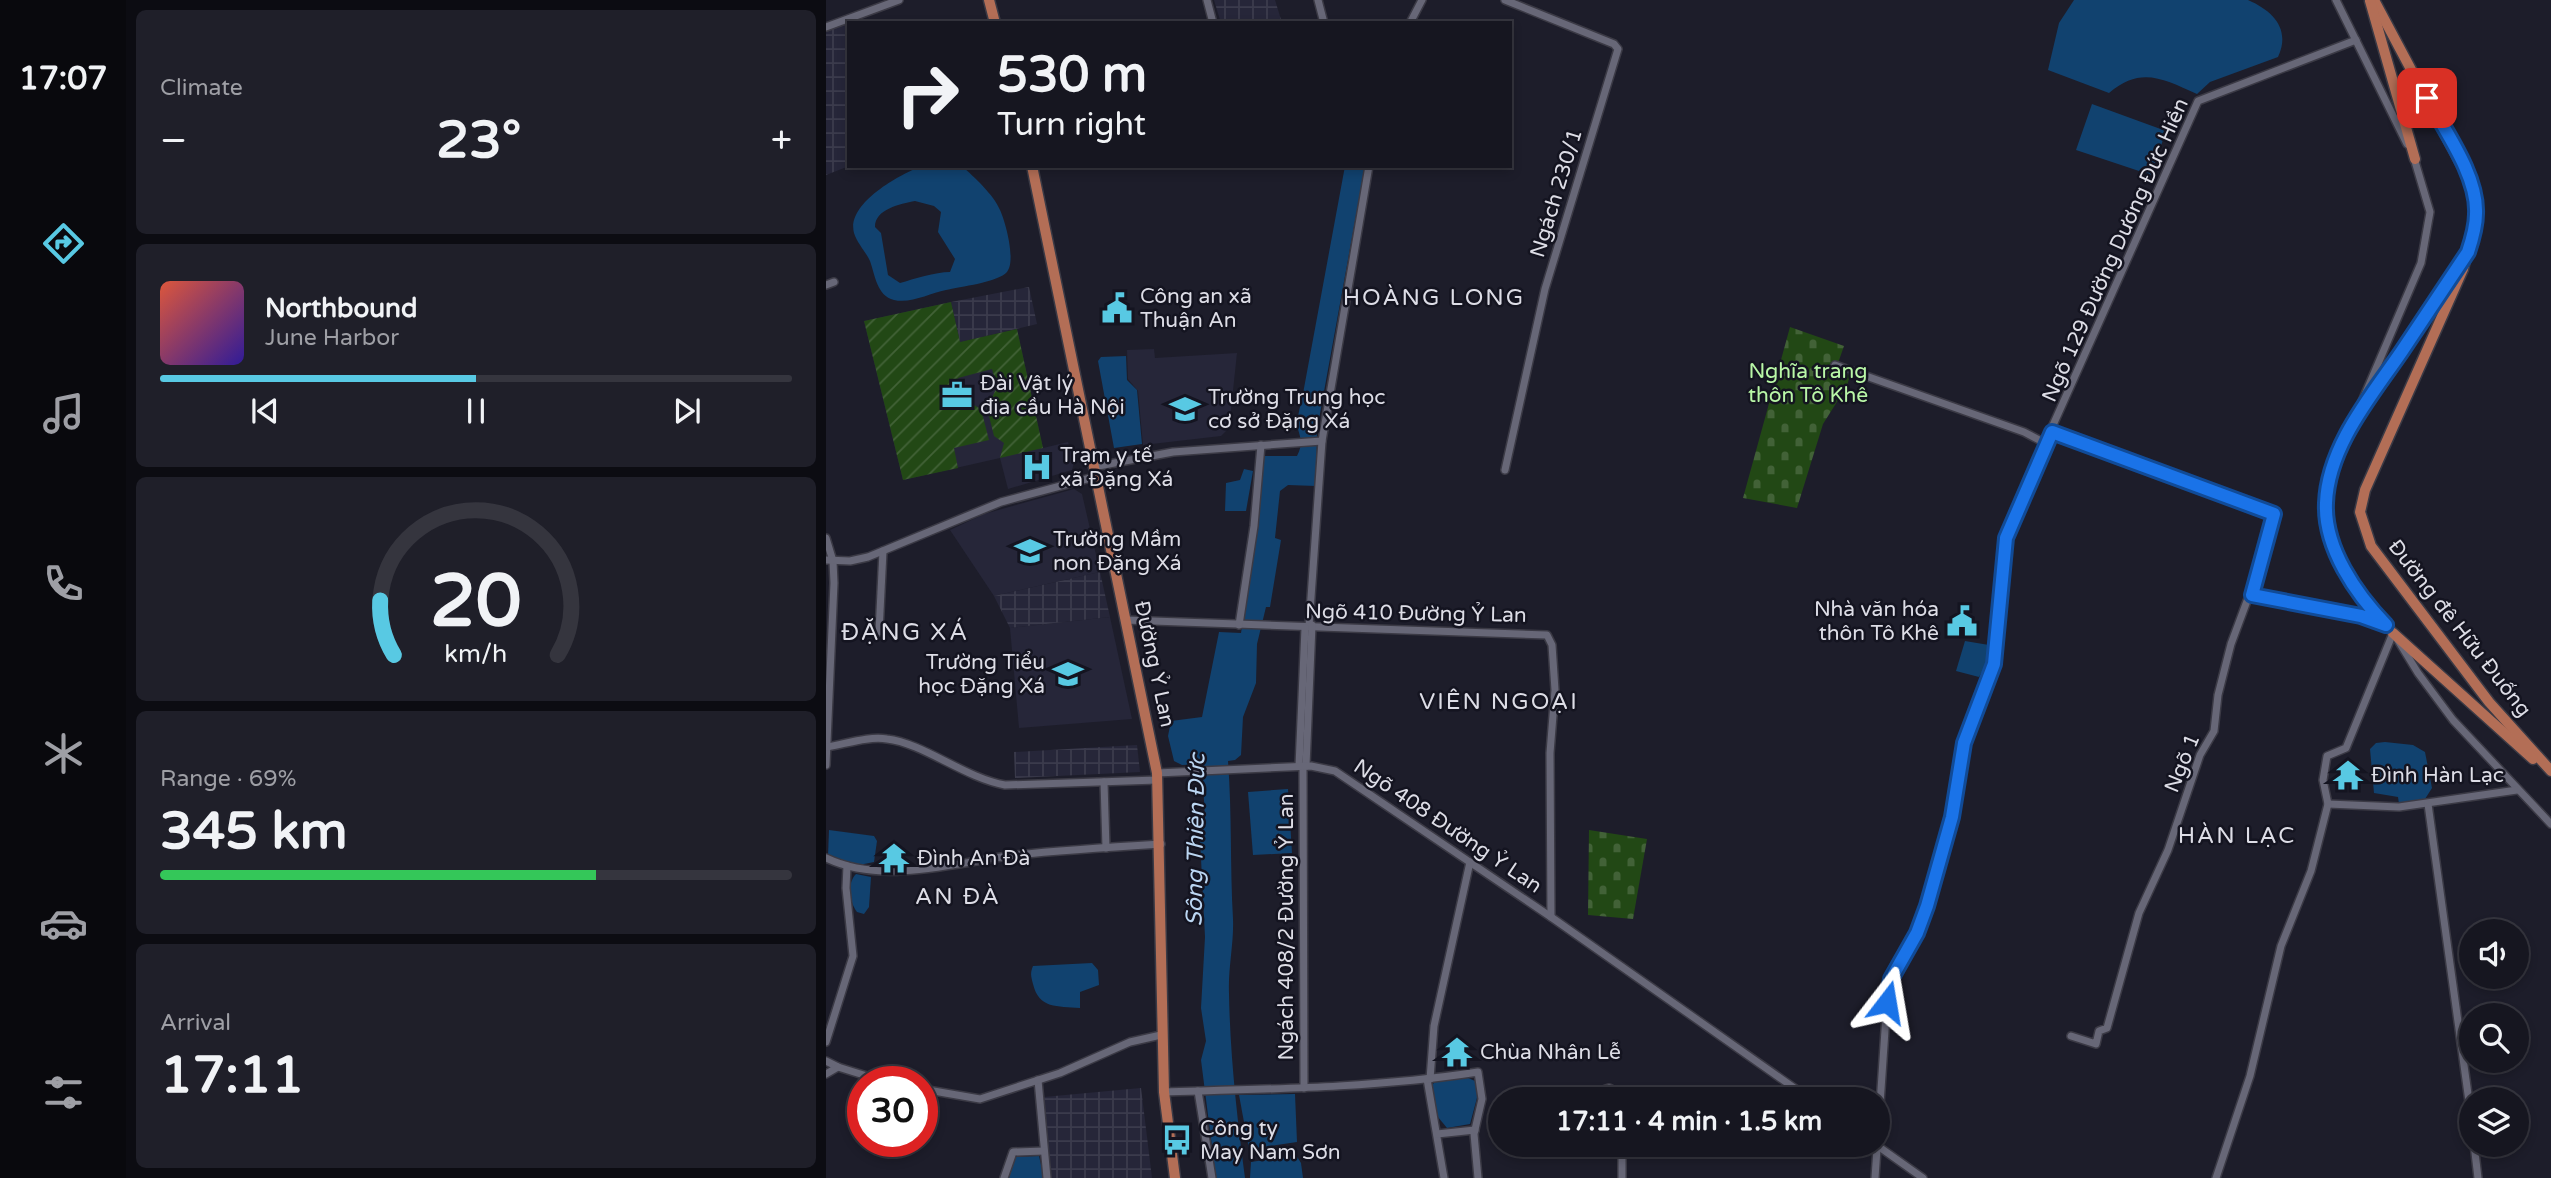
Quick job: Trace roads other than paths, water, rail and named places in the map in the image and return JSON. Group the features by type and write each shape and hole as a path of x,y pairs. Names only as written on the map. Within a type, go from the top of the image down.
{"main road":[{"path":"989,0 994,21"},
{"path":"2372,0 2415,159"},
{"name":"Đường đê Hữu Đuống","path":"2372,0 2436,114 2472,188 2476,215 2468,252 2365,490 2361,521 2371,546 2475,684 2551,773"},
{"name":"Đường Ỷ Lan","path":"1032,168 1157,777 1161,844 1161,1035 1164,1092 1175,1178"},
{"path":"2350,429 2468,252"},
{"path":"2390,629 2551,773"}],"street":[{"path":"826,27 899,0"},
{"path":"1207,0 1212,21"},
{"path":"1318,0 1323,21"},
{"path":"1411,21 1422,0"},
{"name":"Ngách 230/1","path":"1505,0 1614,44 1618,49 1545,289 1505,470"},
{"path":"2336,0 2415,159 2430,212 2421,263 2332,473 2326,503 2333,548 2361,593 2390,629 2453,720 2551,824"},
{"name":"Ngõ 129 Đường Dương Đức Hiền","path":"1881,1087 1888,986 1918,930 1939,870 1955,802 1964,743 1994,664 2004,545 2045,443 2198,101 2356,40"},
{"name":"Ngách 408/2 Đường Ỷ Lan","path":"1304,1088 1303,766 1309,626 1322,441 1369,168"},
{"path":"1835,365 2024,432 2045,443"},
{"path":"2052,432 2274,514 2252,595 2361,616 2390,629"},
{"path":"829,560 859,560 1001,502 1094,472 1173,452 1322,441"},
{"path":"1239,625 1254,526 1261,445"},
{"path":"826,538 829,560 826,765"},
{"path":"879,632 883,551"},
{"name":"Ngõ 1","path":"2071,1036 2096,1044 2099,1031 2107,1028 2138,916 2168,850 2200,755 2214,731 2218,695 2231,644 2245,605 2252,595"},
{"name":"Ngõ 410 Đường Ỷ Lan","path":"1125,620 1537,633 1550,637 1555,701 1550,753 1551,917"},
{"path":"2216,1178 2249,1076 2278,954 2311,871 2328,804 2323,780 2327,756 2346,748 2390,629"},
{"name":"Ngõ 408 Đường Ỷ Lan","path":"827,747 884,738 995,783 1015,785 1104,782 1186,772 1303,766 1335,771 1551,917 1793,1087"},
{"path":"1104,782 1106,848"},
{"path":"2328,804 2399,807 2517,790"},
{"path":"2428,804 2467,1087"},
{"path":"826,858 847,866 896,871 989,858 1161,844"},
{"path":"1444,1178 1429,1079 1434,1026 1470,862"},
{"path":"826,1042 853,956 846,888 847,866"},
{"path":"938,1092 980,1099 1038,1080 1130,1042 1161,1035"},
{"path":"826,1061 847,1070"},
{"path":"826,1074 838,1067"},
{"path":"1164,1092 1304,1088 1429,1079 1478,1072 1482,1099 1475,1130 1478,1178"},
{"path":"1038,1080 1047,1178"},
{"path":"1198,1091 1212,1178"},
{"path":"1437,1134 1475,1130"},
{"path":"1004,1178 1013,1152 1044,1151"},
{"path":"1890,1155 1923,1178"},
{"path":"1622,1157 1622,1178"},
{"name":"Ngõ 129 Đường Dương Đức Hiền","path":"1875,1178 1876,1157"},
{"path":"2476,1157 2478,1178"}],"water":[{"path":"2074,0 2248,0 2272,15 2277,22 2281,30 2281,47 2278,57 2210,82 2197,94 2163,80 2142,77 2109,93 2048,70 2059,23"},
{"path":"2092,104 2166,131 2151,175 2076,150"},
{"path":"918,168 964,168 993,198 1002,216 1011,260 1007,272 988,281 914,299 900,301 888,298 880,290 870,261 855,237 854,222 866,201 889,183","holes":["915,201 934,206 941,212 938,232 955,259 950,272 931,274 900,283 888,275 881,233 875,227 879,216 889,208"]},
{"path":"1345,168 1365,168 1317,430 1316,486 1288,485 1280,491 1275,538 1281,540 1270,607 1266,607 1257,644 1256,683 1243,717 1241,755 1228,761 1233,928 1230,1016 1234,1086 1245,1178 1216,1178 1201,1060 1206,1041 1201,1008 1205,937 1200,839 1205,819 1202,764 1182,765 1174,761 1168,736 1171,721 1202,717 1219,632 1241,633 1256,538 1262,456 1297,456 1301,442 1298,418"},
{"path":"1126,356 1127,380 1137,390 1142,444 1114,448 1098,361 1101,357"},
{"path":"1244,469 1253,471 1246,511 1225,511 1226,483 1240,480"},
{"path":"1965,641 1989,645 1989,660 1979,677 1956,671"},
{"path":"2376,743 2413,745 2425,752 2432,788 2425,799 2399,804 2398,797 2374,793 2370,749"},
{"path":"1288,789 1292,853 1253,855 1248,792"},
{"path":"829,830 874,836 877,841 874,862 859,865 828,856"},
{"path":"856,874 871,877 869,907 864,914 857,912 851,898 851,882"},
{"path":"1092,963 1098,970 1099,985 1080,992 1080,1008 1050,1005 1036,992 1031,977 1033,966"},
{"path":"1466,1077 1475,1081 1478,1094 1470,1124 1447,1128 1438,1117 1432,1085 1436,1081"},
{"path":"1295,1094 1297,1142 1249,1149 1239,1095"},
{"path":"1296,1155 1301,1163 1303,1178 1250,1178 1251,1162"},
{"path":"1039,1156 1044,1178 1009,1178 1015,1157"}],"place":[{"name":"Công an xã Thuận An","path":"1117,308"},
{"name":"Đài Vật lý địa cầu Hà Nội","path":"957,395"},
{"name":"Trường Trung học cơ sở Đặng Xá","path":"1185,409"},
{"name":"Trạm y tế xã Đặng Xá","path":"1037,467"},
{"name":"Trường Mầm non Đặng Xá","path":"1030,551"},
{"name":"Nhà văn hóa thôn Tô Khê","path":"1962,621"},
{"name":"Trường Tiểu học Đặng Xá","path":"1068,674"},
{"name":"Đình Hàn Lạc","path":"2348,775"},
{"name":"Đình An Đà","path":"894,858"},
{"name":"Chùa Nhân Lễ","path":"1457,1052"},
{"name":"Công ty May Nam Sơn","path":"1177,1140"}],"district":[{"name":"HOÀNG LONG","path":"1434,297"},
{"name":"ĐẶNG XÁ","path":"905,632"},
{"name":"VIÊN NGOẠI","path":"1499,701"},
{"name":"HÀN LẠC","path":"2237,835"},
{"name":"AN ĐÀ","path":"958,896"}],"park label":[{"name":"Nghĩa trang thôn Tô Khê","path":"1808,383"}],"water label":[{"name":"Sông Thiên Đức","path":"1195,840"}]}
